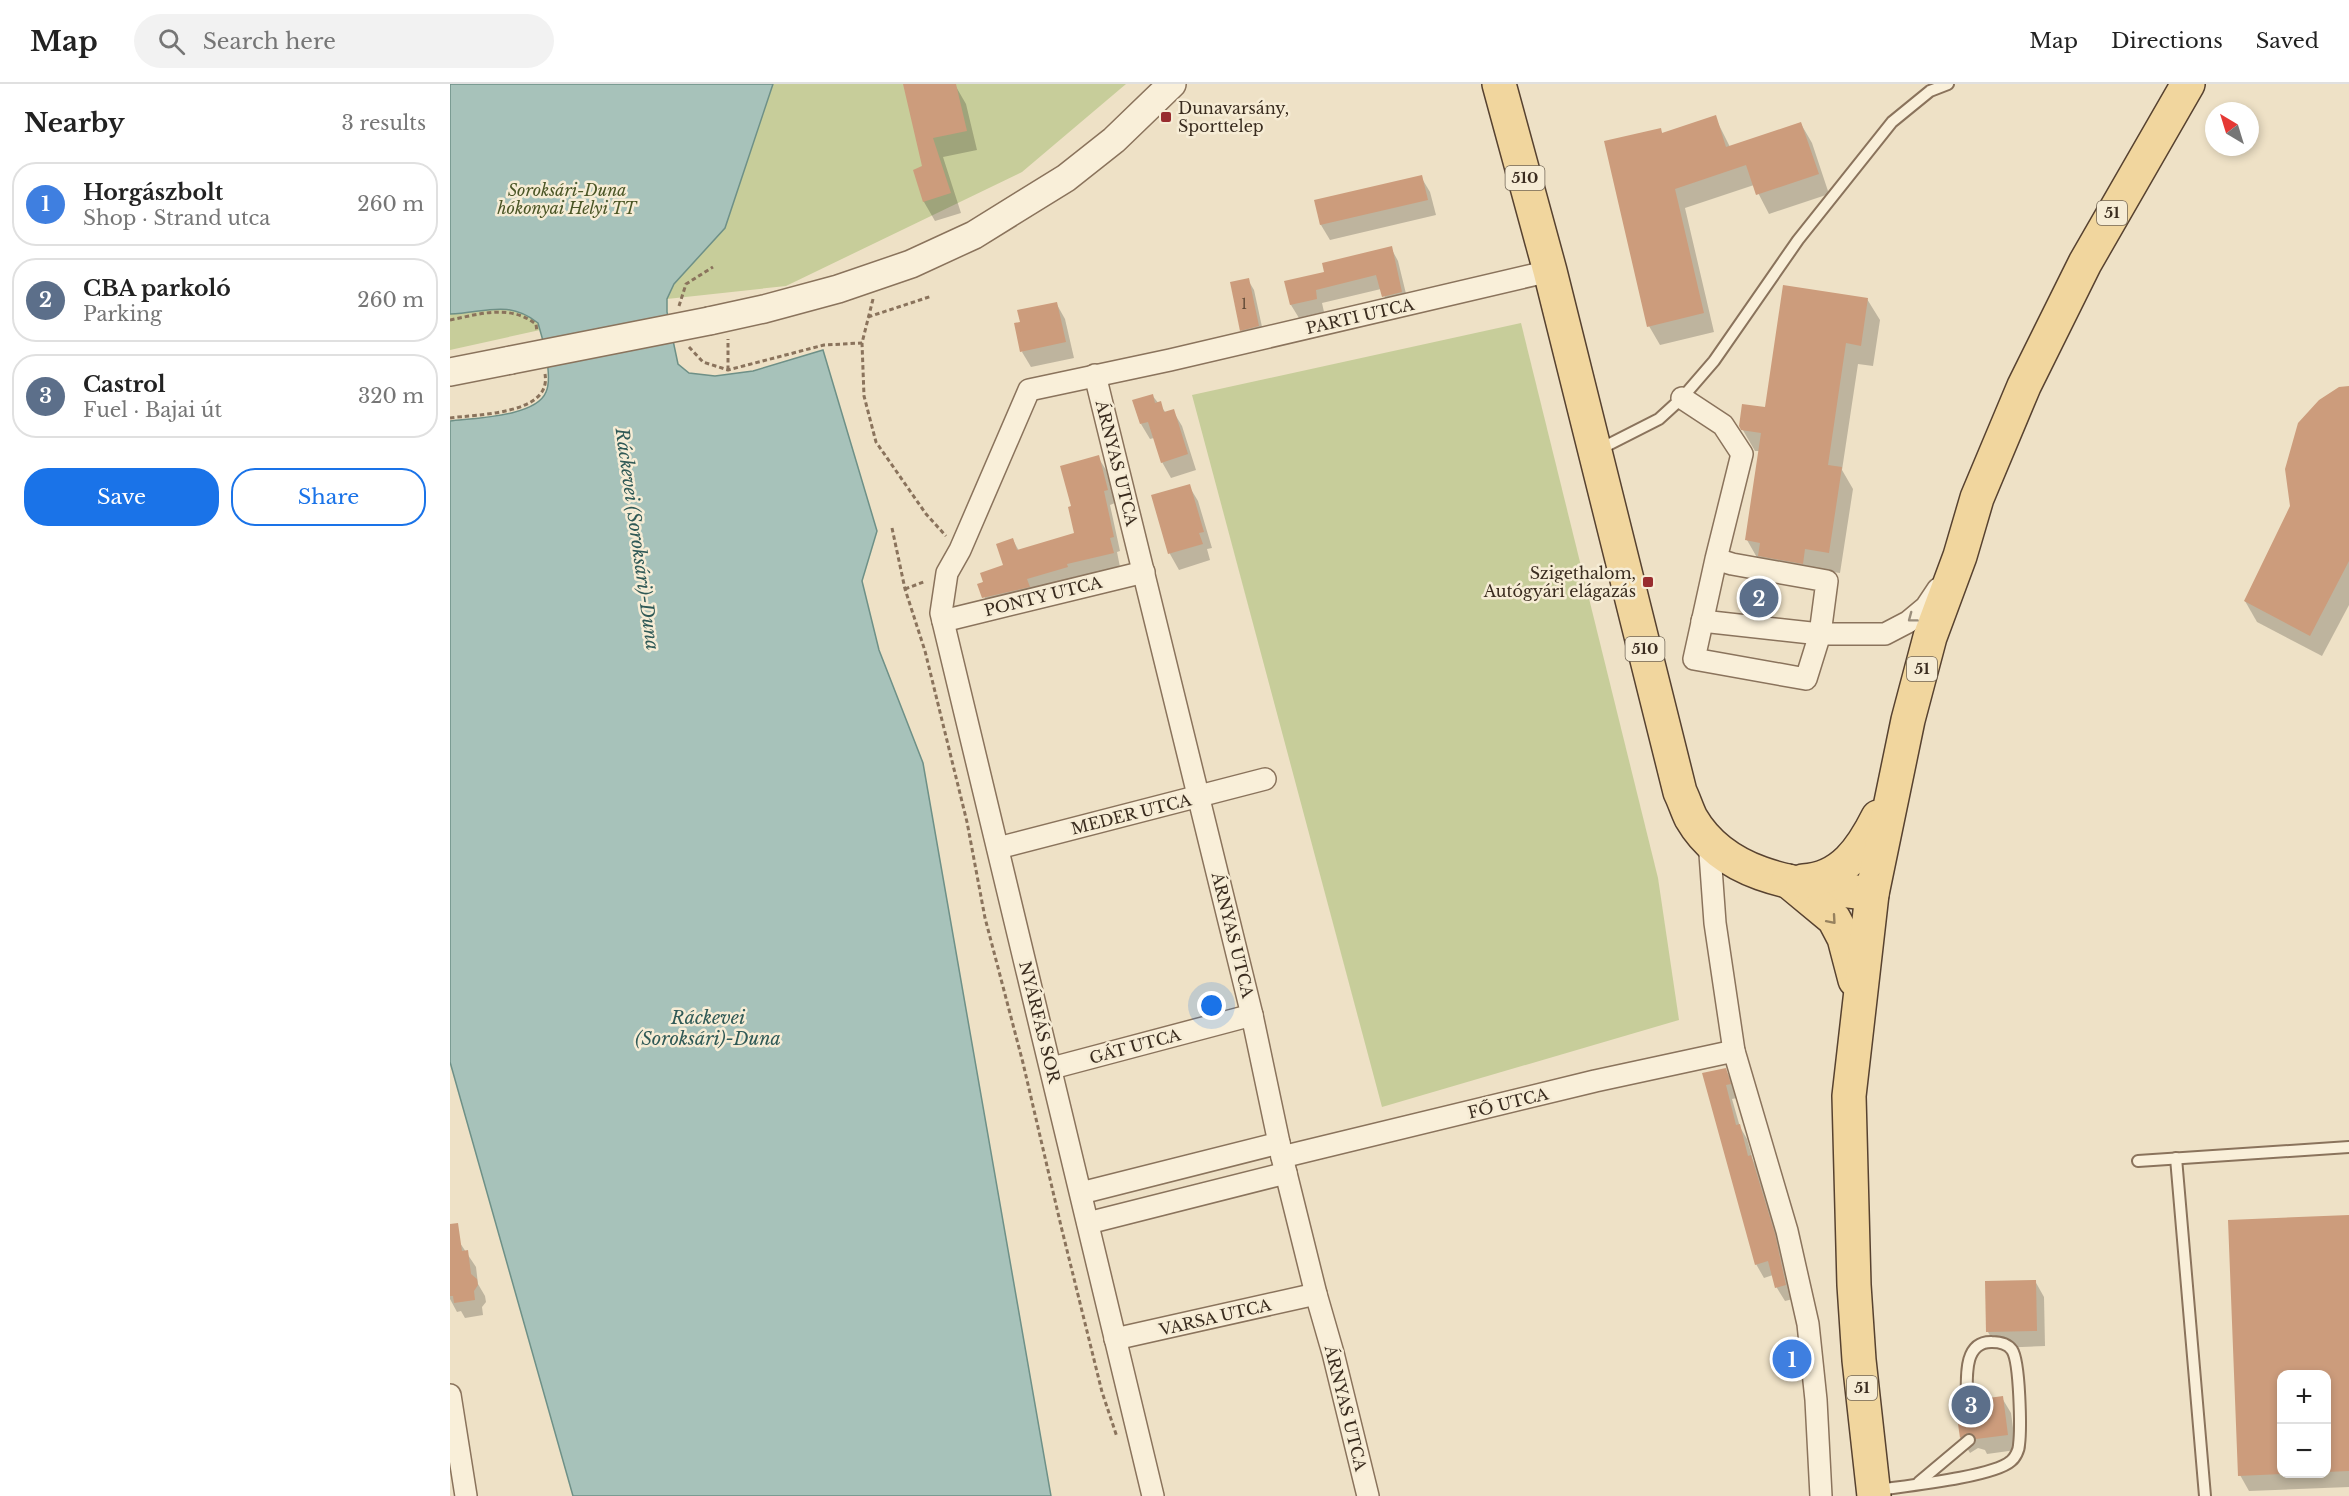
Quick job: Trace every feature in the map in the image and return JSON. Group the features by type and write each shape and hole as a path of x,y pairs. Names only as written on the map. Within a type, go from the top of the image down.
{"main road":[{"name":"510","path":"1499,84 1550,271 1680,792 1692,818 1709,840 1742,865 1761,874 1788,881 1872,894"},
{"name":"51","path":"1867,1494 1851,1217 1849,1096 1872,894 1908,720 1930,637 1960,556 1977,498 2024,386 2059,312 2122,196 2188,84"},
{"path":"1788,881 1824,877 1843,867 1866,841 1894,786"},
{"path":"1788,881 1834,919 1844,938 1860,999"}],"street":[{"path":"450,372 718,327 764,309 838,289 911,264 974,235 1066,178 1114,140 1172,84"},
{"name":"PARTI UTCA","path":"1095,375 1170,360 1550,271"},
{"name":"NYÁRFÁS SOR","path":"1095,375 1029,390 960,550 947,573 941,613 1153,1496"},
{"name":"ÁRNYAS UTCA","path":"1095,375 1252,1015 1316,1294 1368,1496"},
{"path":"1682,399 1723,424 1742,454 1716,559 1694,659 1806,679 1820,634 1827,581 1716,559"},
{"path":"1702,621 1820,634 1885,634 1908,622 1926,607 1960,556"},
{"name":"PONTY UTCA","path":"943,621 1144,572"},
{"name":"MEDER UTCA","path":"998,848 1264,779"},
{"path":"1709,840 1715,922 1734,1051 1786,1231 1808,1324 1816,1400 1821,1496"},
{"name":"GÁT UTCA","path":"1052,1068 1252,1015"},
{"name":"FŐ UTCA","path":"1081,1193 1283,1158 1595,1082 1734,1051"},
{"name":"FŐ UTCA","path":"1088,1223 1283,1158"},
{"name":"VARSA UTCA","path":"1115,1340 1316,1294"},
{"path":"450,1395 466,1496"}],"lane":[{"path":"1595,452 1659,419 1682,399 1714,361 1798,240 1892,122 1930,91 1948,84"},
{"path":"2138,1161 2349,1147"},
{"path":"2176,1158 2205,1496"},
{"path":"1867,1494 1992,1471 2012,1461 2019,1448 2018,1373 2012,1350 2002,1342 1987,1342 1973,1349 1968,1363 1967,1401"},
{"path":"1917,1484 1969,1440"}],"path":[{"path":"679,310 686,284 712,267"},
{"path":"876,296 862,344 864,396 876,442 926,514 960,550"},
{"path":"868,317 932,296"},
{"path":"450,320 486,312"},
{"path":"718,327 728,370"},
{"path":"688,345 692,353 703,362 728,370 824,345 862,344"},
{"path":"450,418 520,408 537,399 544,392 546,380"},
{"path":"892,528 905,589 925,651 968,822 985,918 1023,1063 1102,1392 1120,1444"}],"green space":[{"name":"Soroksári-Duna hókonyai Helyi TT","path":"450,84 1126,84 1022,172 786,286 667,299 538,323 540,330 450,350"},
{"path":"1521,323 1658,878 1679,1020 1382,1107 1192,395"}],"water":[{"name":"Ráckevei (Soroksári)-Duna","path":"450,84 773,84 725,228 674,284 667,299 667,312 678,364 689,373 715,376 753,371 823,350 877,531 862,581 879,650 923,763 1051,1496 573,1496 450,1062 450,421 503,415 530,407 546,392 548,377 538,323 516,311 506,309 450,314"}],"building":[{"path":"903,84 956,84 967,131 933,138 951,193 923,202 913,170 922,166"},
{"path":"1716,115 1726,147 1801,122 1819,174 1756,195 1746,165 1675,189 1704,313 1647,327 1604,141 1661,128 1662,133"},
{"path":"1422,175 1428,200 1320,225 1314,200"},
{"path":"1392,246 1402,292 1382,297 1376,275 1316,290 1317,299 1290,305 1284,281 1324,272 1322,263"},
{"path":"1249,278 1259,326 1240,331 1230,282"},
{"path":"1783,285 1868,298 1861,346 1846,343 1828,465 1842,467 1829,553 1805,549 1803,564 1758,556 1760,543 1745,540 1761,433 1741,430 1739,426 1742,404 1765,407"},
{"path":"1057,302 1066,342 1020,352 1014,323 1020,322 1017,310"},
{"path":"2349,386 2349,561 2310,636 2244,601 2290,506 2285,469 2298,423 2319,400 2339,387"},
{"path":"1153,394 1155,403 1161,401 1164,412 1174,409 1188,454 1161,463 1148,422 1140,424 1132,400"},
{"path":"1099,455 1108,490 1104,491 1114,537 1110,538 1114,553 1067,564 1068,567 1027,579 1030,587 982,598 977,584 983,582 980,573 1003,565 996,544 1013,538 1017,550 1074,533 1068,507 1071,506 1060,466"},
{"path":"1190,484 1204,532 1199,533 1203,544 1168,554 1151,495"},
{"path":"1726,1068 1731,1084 1726,1085 1736,1125 1740,1124 1748,1156 1751,1155 1775,1234 1786,1285 1775,1288 1768,1261 1755,1265 1702,1073"},
{"path":"2349,1215 2349,1471 2331,1472 2331,1370 2277,1370 2277,1474 2238,1476 2228,1220"},
{"path":"458,1223 462,1251 468,1250 471,1274 477,1279 478,1285 474,1291 475,1300 454,1303 453,1296 450,1296 450,1224"},
{"path":"2036,1280 2037,1331 1986,1332 1985,1281"},
{"path":"1798,1348 1800,1367 1787,1369 1784,1351"},
{"path":"2003,1396 2008,1435 1976,1439 1974,1435 1968,1433 1960,1438 1955,1402 1960,1402 1963,1407 1968,1408 1973,1405 1974,1400"}],"place":[{"name":"Dunavarsány, Sporttelep","path":"1166,117"},
{"name":"Szigethalom, Autógyári elágazás","path":"1648,582"},
{"name":"CBA parkoló","path":"1759,598"},
{"name":"Horgászbolt","path":"1792,1359"},
{"name":"Castrol","path":"1971,1405"}]}
